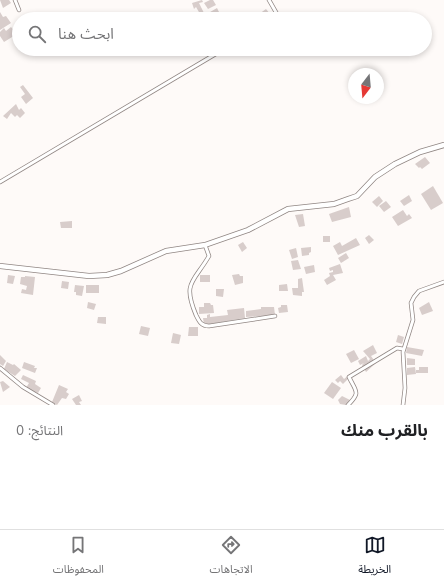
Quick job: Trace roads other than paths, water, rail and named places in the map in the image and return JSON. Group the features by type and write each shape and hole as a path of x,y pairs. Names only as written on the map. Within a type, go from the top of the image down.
{"street":[{"path":"15,0 19,10"},
{"path":"269,0 277,12"},
{"path":"0,182 212,56"},
{"path":"0,266 89,276 107,275 121,271 166,251 204,245 248,230 288,209 334,204 357,196 375,177 395,164 420,152 444,145"},
{"path":"204,245 209,256 194,277 189,294 199,321 204,326 209,326 275,316"},
{"path":"404,405 405,388 403,349 413,320 411,303 414,296 419,291 428,286 444,282"},
{"path":"348,405 357,393 349,377 397,348 403,349"},
{"path":"0,368 23,387 53,405"}]}
